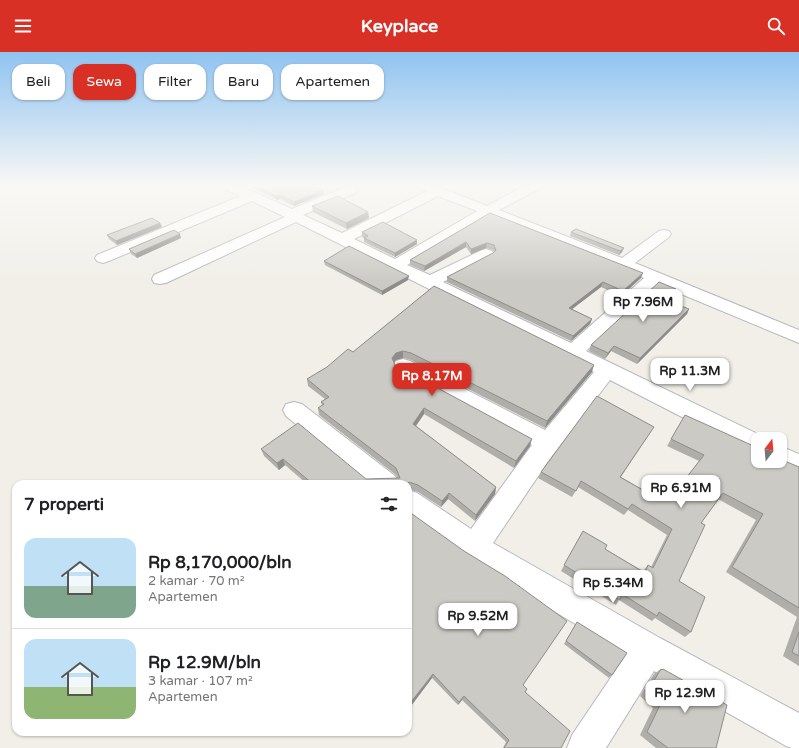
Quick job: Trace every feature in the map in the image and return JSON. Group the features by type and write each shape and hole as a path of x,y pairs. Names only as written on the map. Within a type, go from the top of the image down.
{"street":[{"path":"103,258 200,217"},
{"path":"160,279 274,217"},
{"path":"302,217 342,239 574,352 751,442"},
{"path":"342,239 379,217"},
{"path":"395,265 477,217"},
{"path":"505,217 624,264 799,337"},
{"path":"624,264 664,234"},
{"path":"429,282 486,254"},
{"path":"574,352 655,277"},
{"path":"403,366 548,444"},
{"path":"474,547 548,444 607,370"},
{"path":"294,410 381,480"},
{"path":"787,459 799,465"},
{"path":"412,504 474,547 648,650 799,733"},
{"path":"585,748 648,650"}],"building":[{"path":"335,217 357,217 346,223"},
{"path":"482,217 501,217 643,273 623,291 603,282 569,308 592,319 573,336 447,277 493,253 496,250 494,245 487,243 471,249 466,242 425,266 410,260"},
{"path":"152,218 160,223 116,241 107,235"},
{"path":"383,222 417,240 395,253 364,238 368,236 362,232"},
{"path":"576,229 624,248 620,251 571,232"},
{"path":"174,230 180,234 135,254 129,249"},
{"path":"349,246 409,276 382,291 324,261"},
{"path":"659,282 676,289 666,298 674,301 673,303 689,309 640,358 614,346 608,353 591,345"},
{"path":"434,286 594,365 547,421 411,353 403,351 396,353 392,358 395,365 532,439 516,461 424,408 413,424 496,487 476,515 449,493 442,501 418,485 412,483 412,480 308,480 283,459 277,463 261,449 298,423 366,479 400,478 396,468 318,408 324,404 321,402 329,397 307,379 327,367 348,349 353,352"},
{"path":"597,396 654,427 620,477 657,498 660,494 669,500 704,455 671,439 685,415 751,445 751,468 787,468 787,462 799,467 799,608 732,567 763,514 723,493 701,523 705,525 679,581 705,597 691,632 659,612 657,616 622,594 620,600 564,565 583,531 607,545 605,549 645,573 648,565 653,568 672,529 632,504 628,509 581,481 576,491 541,472"},
{"path":"412,514 464,551 505,576 567,621 523,685 527,689 525,692 570,731 561,748 504,748 509,740 464,696 459,702 433,674 412,701"},
{"path":"577,622 627,653 612,675 566,641"},
{"path":"799,632 799,656 792,652"},
{"path":"661,669 727,705 716,748 668,748 647,732 661,703 647,692"}]}
